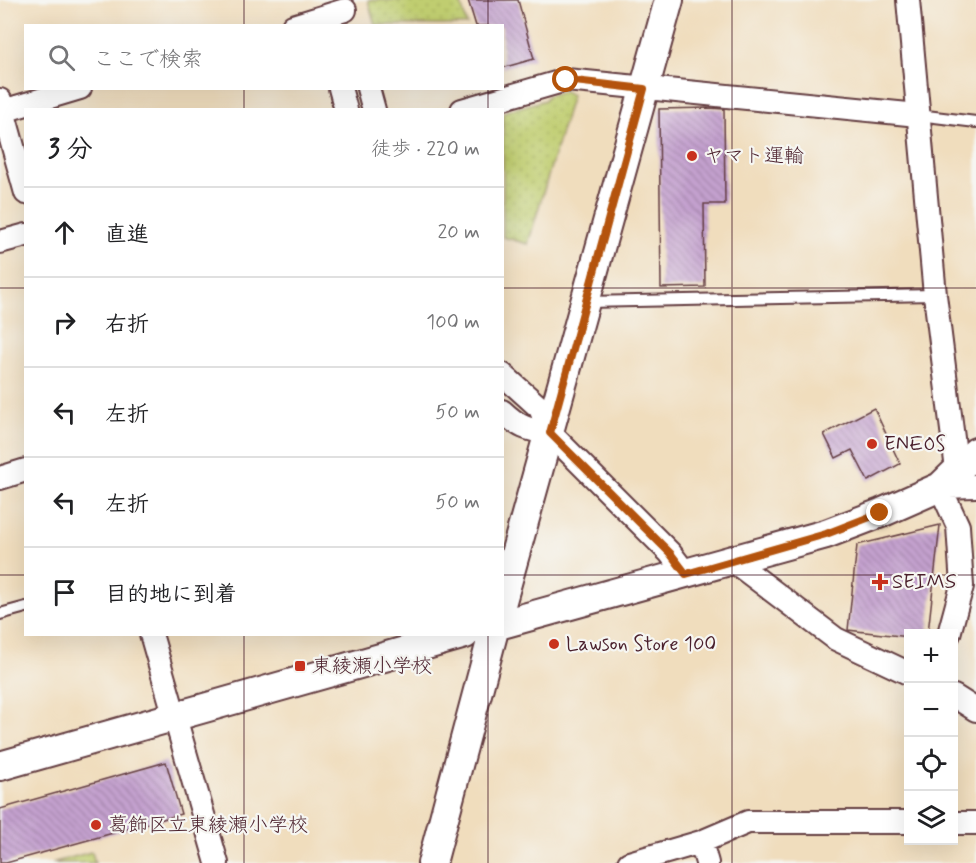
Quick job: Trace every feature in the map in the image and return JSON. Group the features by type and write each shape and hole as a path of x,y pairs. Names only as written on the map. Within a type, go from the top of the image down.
{"street":[{"path":"504,594 669,0"},
{"path":"908,0 936,295 962,474 958,526 962,586 950,629"},
{"path":"298,24 321,14 346,12"},
{"path":"469,108 566,80 918,115"},
{"path":"24,186 2,105 71,90"},
{"path":"341,90 345,108"},
{"path":"369,90 373,108"},
{"path":"0,242 24,236"},
{"path":"504,376 540,408 550,433 670,553 686,574"},
{"path":"504,413 516,423 530,430 550,433"},
{"path":"0,478 24,471"},
{"path":"504,623 826,534 880,513 962,474"},
{"path":"733,561 836,639 904,671"},
{"path":"152,636 217,863"},
{"path":"0,766 458,636"},
{"path":"432,863 492,636"},
{"path":"958,699 976,710"},
{"path":"628,863 704,853 748,822 904,822"},
{"path":"958,823 976,823"}],"lane":[{"path":"918,115 976,122"},
{"path":"585,302 936,295"},
{"path":"0,614 24,608"}],"green space":[{"path":"368,0 460,0 467,24 375,24"},
{"path":"564,91 572,95 528,244 504,237 504,112 545,100 547,96"},
{"path":"91,852 95,863 52,863"}],"building":[{"path":"468,0 518,0 534,59 504,67 504,24 475,24"},
{"name":"ヤマト運輸","path":"659,109 724,109 725,204 704,204 705,287 661,288"},
{"path":"874,408 900,464 868,481 852,450 836,458 824,434"},
{"path":"940,525 928,629 904,629 904,636 848,630 857,545"},
{"path":"166,762 181,814 0,863 0,809"}],"place":[{"name":"ヤマト運輸","path":"692,156"},
{"name":"ENEOS","path":"872,444"},
{"name":"SEIMS","path":"880,582"},
{"name":"Lawson Store 100","path":"554,644"},
{"name":"東綾瀬小学校","path":"300,666"},
{"name":"葛飾区立東綾瀬小学校","path":"96,825"}],"route":[{"path":"566,80 644,89 550,433 670,553 686,574 826,534 880,513"}]}
